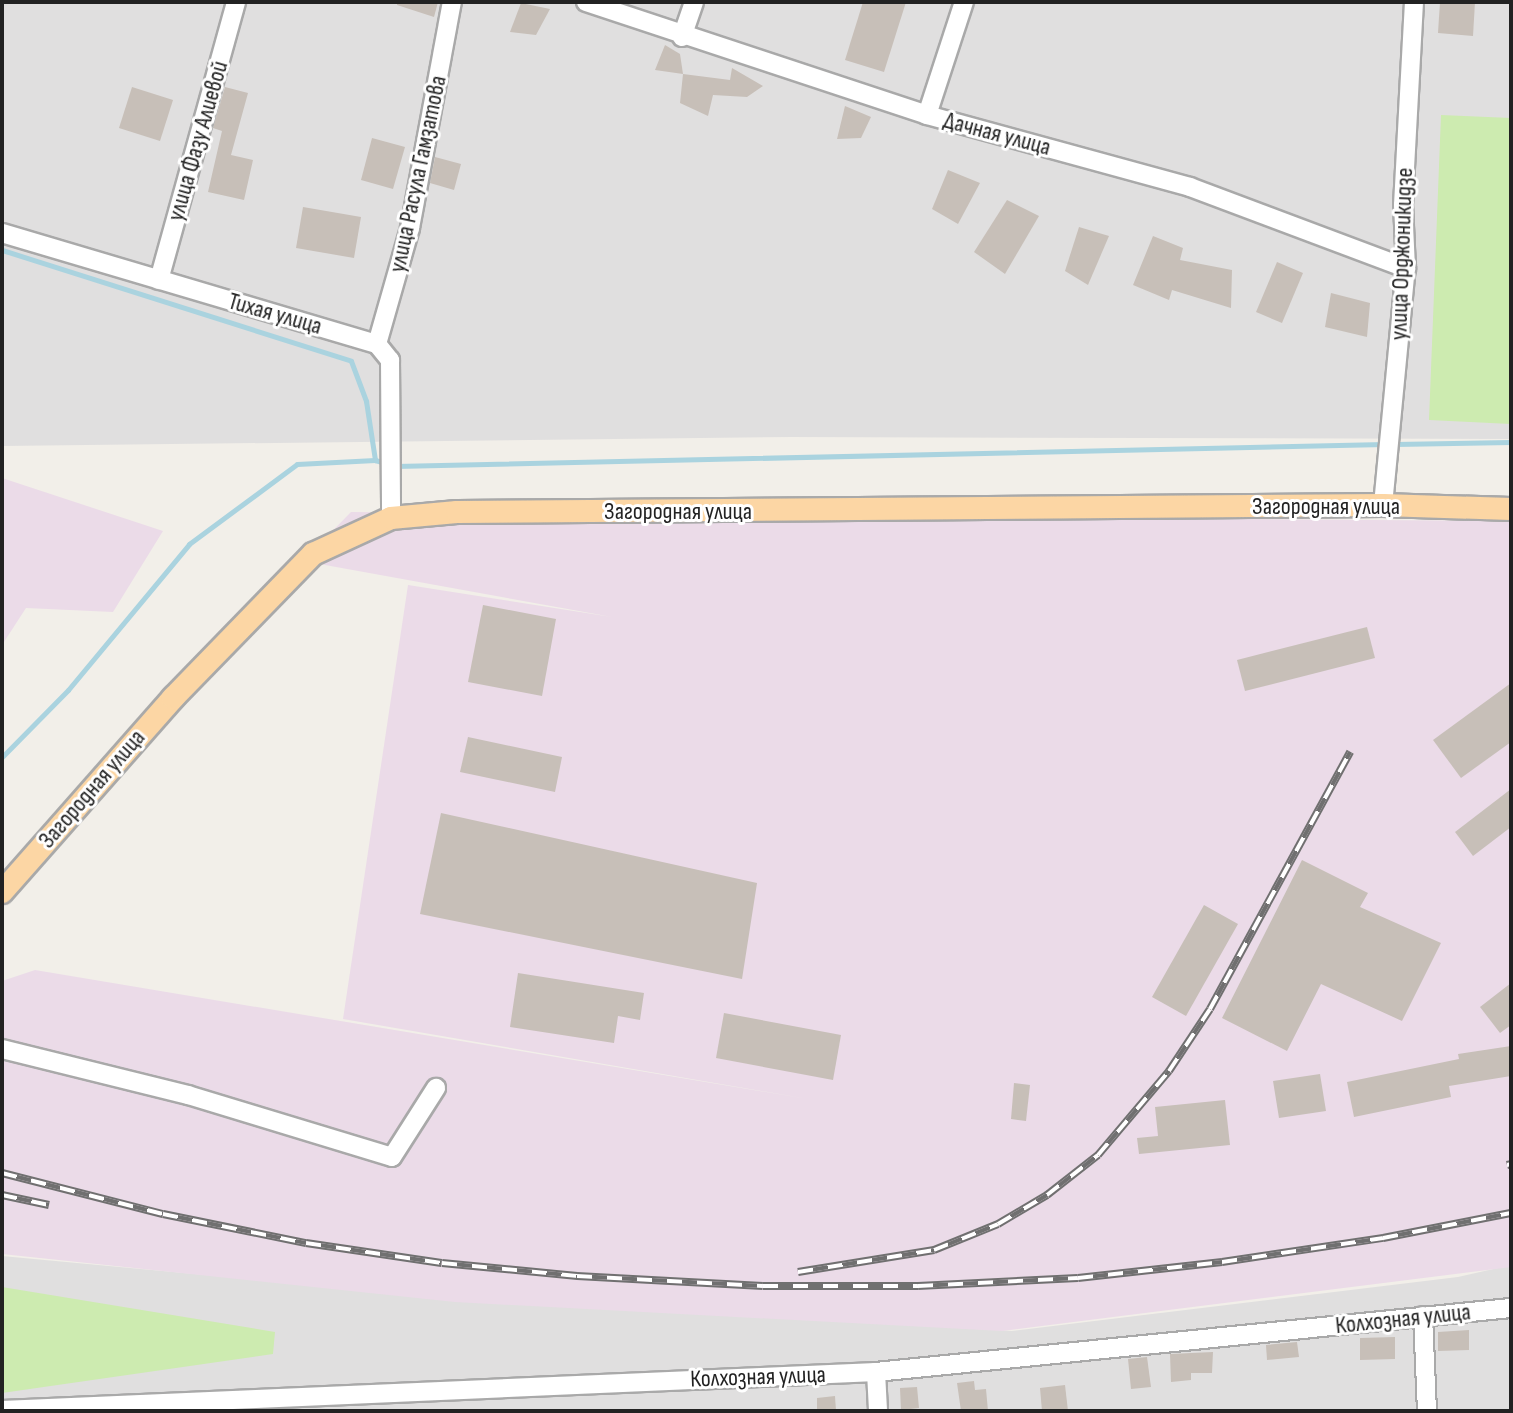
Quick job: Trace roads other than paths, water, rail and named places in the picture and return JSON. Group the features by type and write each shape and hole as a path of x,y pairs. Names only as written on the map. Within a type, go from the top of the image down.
{"main road":[{"name":"Загородная улица","path":"2,892 173,698 313,554 391,518 457,512 1383,505 1511,509"}],"street":[{"name":"улица Фазу Алиевой","path":"159,280 236,2"},
{"name":"улица Расула Гамзатова","path":"377,344 410,228 452,2"},
{"name":"Дачная улица","path":"586,2 682,37 927,115 1190,187 1406,268"},
{"path":"682,37 694,2"},
{"path":"927,115 964,2"},
{"name":"улица Орджоникидзе","path":"1383,505 1406,268 1403,205 1414,2"},
{"name":"Тихая улица","path":"2,233 377,344"},
{"path":"377,344 390,360 391,518"},
{"path":"2,1049 188,1095 392,1157 436,1088"},
{"name":"Колхозная улица","path":"2,1410 876,1372 1511,1308"},
{"path":"1423,1316 1427,1411"},
{"path":"876,1372 878,1411"}],"waterway":[{"path":"2,250 351,361 366,401 375,460"},
{"path":"1395,444 1511,442"},
{"path":"395,466 1385,444"},
{"path":"2,757 68,690 189,544 297,464 375,460 385,463"}],"railway":[{"path":"798,1272 934,1250 998,1224 1047,1195 1098,1155 1169,1071 1210,1009 1350,752"},
{"path":"1507,1165 1511,1164"},
{"path":"2,1173 163,1214 306,1243 442,1263 577,1276 763,1286 918,1286 1078,1278 1222,1262 1383,1238 1511,1213"},
{"path":"2,1195 49,1205"}]}
